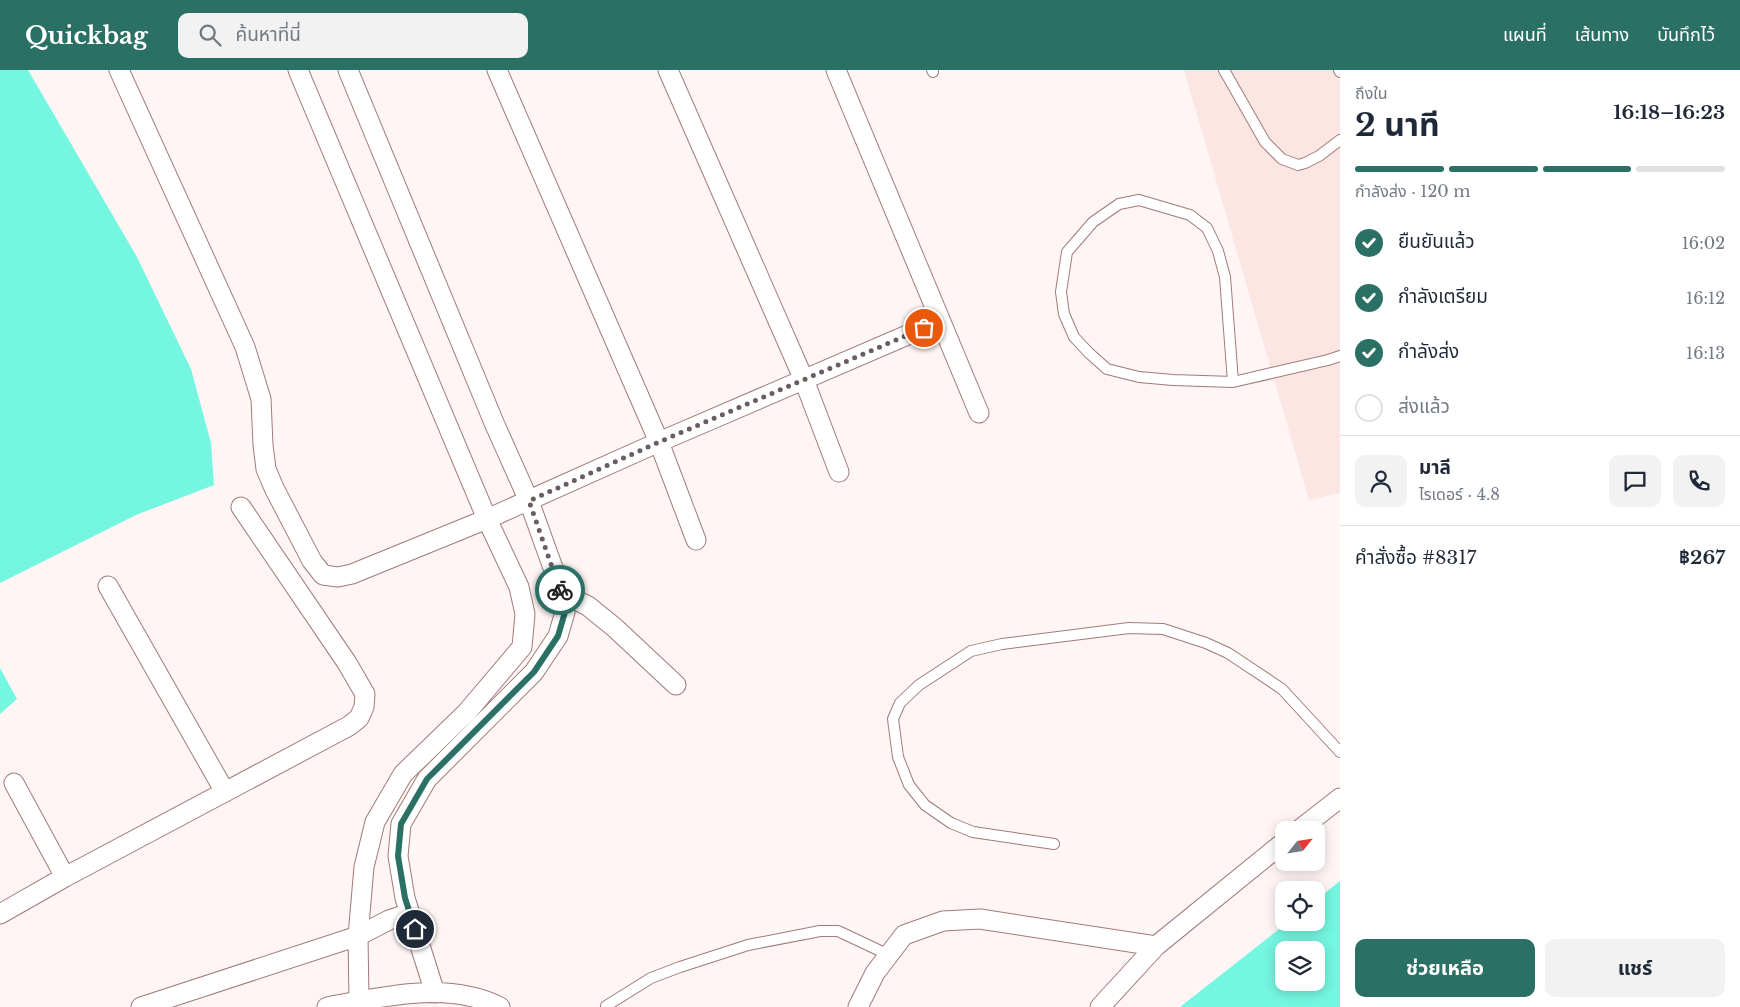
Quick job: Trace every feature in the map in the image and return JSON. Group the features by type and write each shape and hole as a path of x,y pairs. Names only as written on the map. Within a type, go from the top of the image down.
{"street":[{"path":"120,70 245,347 261,398 266,469 312,561 323,575 338,577 352,574 487,519 659,442 940,321"},
{"path":"298,70 487,519 519,587 525,614 522,647 467,712 403,774 375,822 364,867 358,936 360,1001"},
{"path":"348,70 495,425 529,501 562,593 565,612 558,636 534,672 427,779 401,824 398,856 405,898 435,992"},
{"path":"497,70 659,442 696,540"},
{"path":"668,70 804,380 839,472"},
{"path":"836,70 940,321 980,412"},
{"path":"0,914 349,726 359,718 364,707 365,694 347,663 241,507"},
{"path":"108,586 225,792"},
{"path":"562,593 588,606 676,685"},
{"path":"14,783 65,878"},
{"path":"1311,821 1340,798"},
{"path":"1100,1007 1156,946 1275,849"},
{"path":"141,1007 358,936 389,920 410,913"},
{"path":"858,1007 875,973 904,935 943,921 980,919 1156,946"},
{"path":"326,1007 435,992 488,1001 500,1007"}],"lane":[{"path":"1224,70 1265,142 1282,158 1298,164 1304,163 1319,156 1340,140"},
{"path":"1234,382 1224,277 1218,250 1208,228 1190,215 1139,200 1119,204 1093,222 1067,252 1061,292 1064,314 1074,337 1088,353 1108,369 1139,377 1234,382 1340,356"},
{"path":"1054,844 972,832 951,823 925,805 909,785 898,757 893,719 900,703 918,685 972,651 1002,644 1129,628 1164,629 1206,643 1228,653 1282,689 1340,752"},
{"path":"606,1006 650,978 680,966 748,945 820,931 838,931 889,955"}],"shaded area":[{"path":"0,70 28,70 137,257 191,369 211,443 214,485 136,515 0,583"},
{"path":"1184,70 1340,70 1340,493 1309,500"},
{"path":"0,668 17,699 0,714"},
{"path":"1340,881 1340,1007 1180,1007 1277,931 1325,931 1325,893"}],"way so far":[{"path":"560,590 529,501 659,442 924,328"}],"route":[{"path":"415,929 405,898 398,856 401,824 427,779 534,672 558,636 565,612 560,590"}]}
